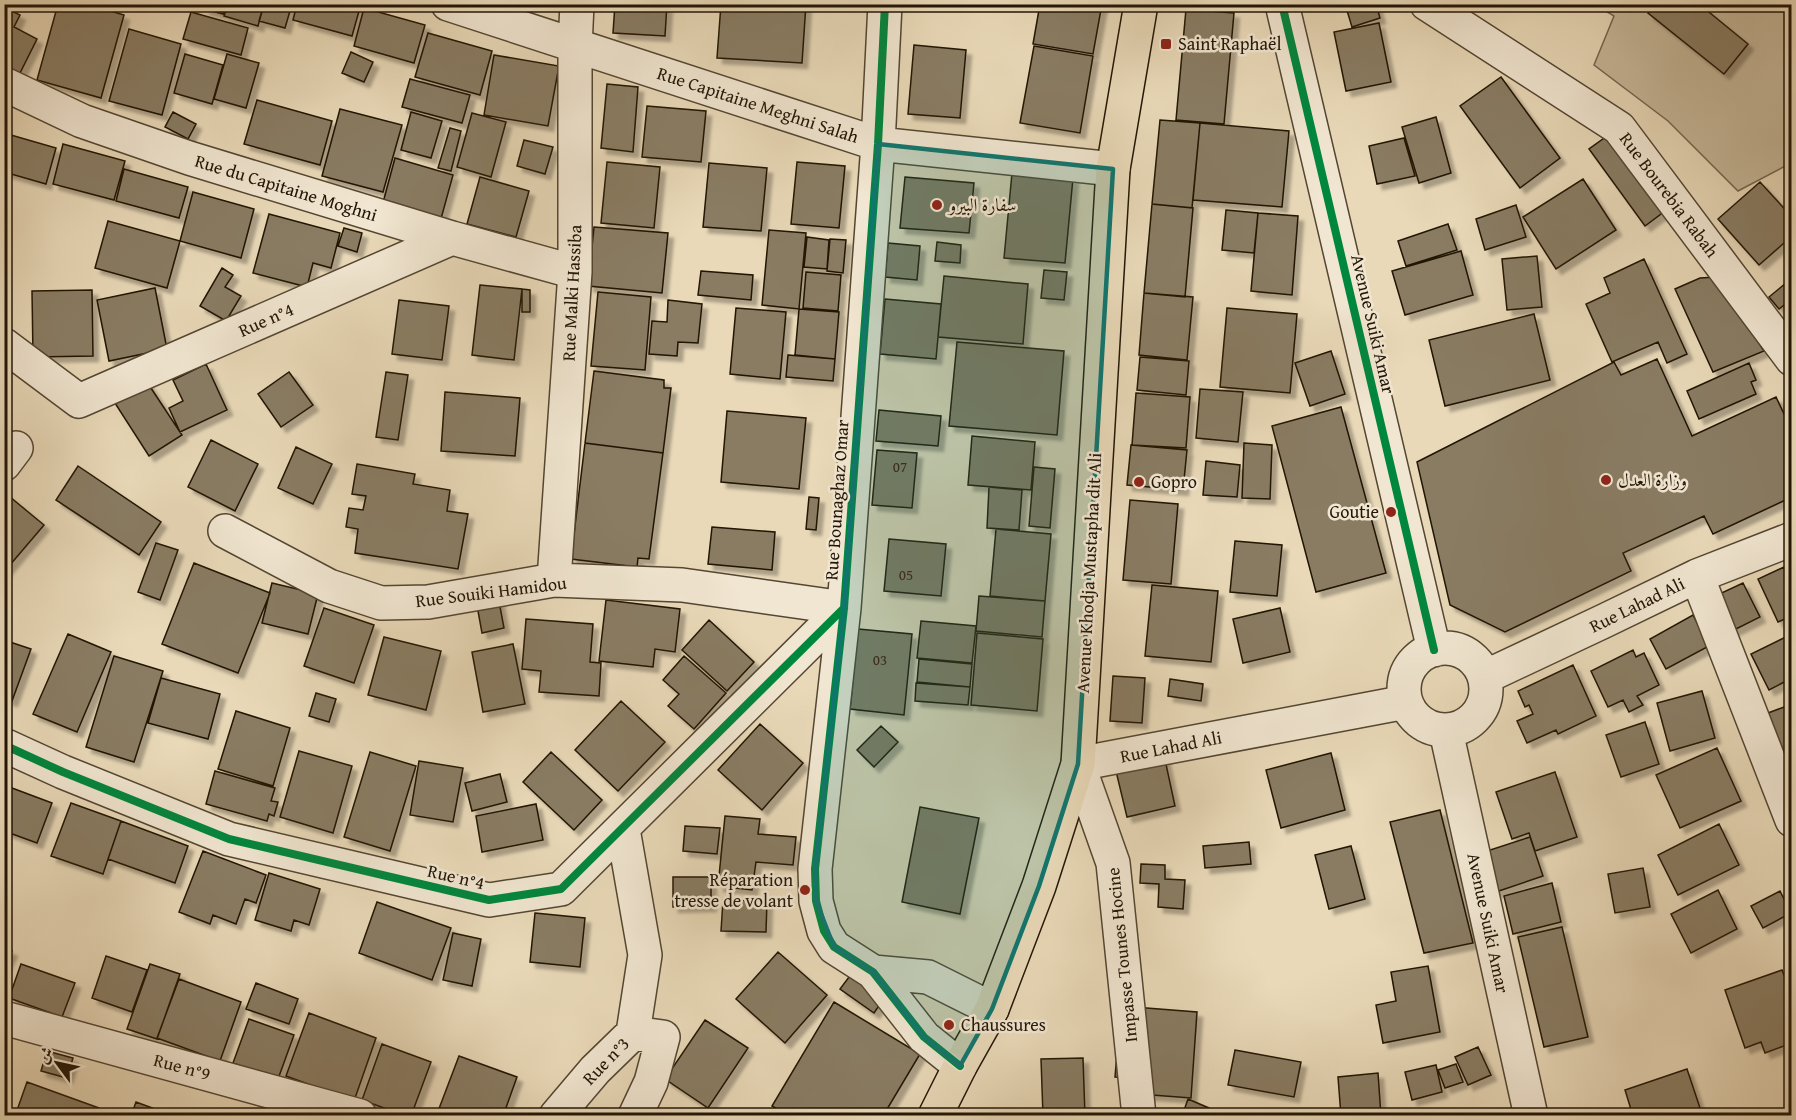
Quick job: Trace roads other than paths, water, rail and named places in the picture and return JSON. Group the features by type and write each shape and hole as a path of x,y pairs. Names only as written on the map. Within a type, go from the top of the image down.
{"main road":[{"name":"Avenue Khodja Mustapha dit Ali","path":"935,1116 992,1009 1039,886 1078,764 1113,169 1141,4"}],"street":[{"name":"Rue Capitaine Meghni Salah","path":"448,4 878,144 1113,169"},
{"name":"Rue Malki Hassiba","path":"554,580 575,272 577,4"},
{"name":"Rue Bounaghaz Omar","path":"873,972 834,947 824,931 816,901 816,858 844,608 878,144 885,4"},
{"name":"Avenue Suiki Amar","path":"1282,4 1434,650"},
{"name":"Rue Bourebia Rabah","path":"1427,4 1619,128 1791,359"},
{"name":"Rue du Capitaine Moghni","path":"4,84 82,121 189,158 452,238 575,272"},
{"name":"Rue n°4","path":"4,345 79,401 452,238"},
{"name":"Rue Souiki Hamidou","path":"225,531 329,586 381,603 428,602 554,580 682,585 844,608"},
{"name":"Rue Lahad Ali","path":"1485,677 1697,576 1791,539"},
{"path":"1697,576 1791,820"},
{"name":"Rue n°4","path":"4,745 63,772 229,839 489,900 561,890 844,608"},
{"path":"1447,648 1459,650 1479,666 1485,677 1487,689 1479,713 1470,723 1458,728 1446,731 1433,729 1421,723 1412,714 1406,702 1404,689 1406,676 1412,664 1422,655 1434,650 1447,648"},
{"name":"Rue Lahad Ali","path":"1078,764 1406,702"},
{"name":"Avenue Suiki Amar","path":"1446,731 1531,1116"},
{"name":"Impasse Tounes Hocine","path":"1078,764 1113,862 1139,1116"},
{"path":"623,829 645,955 633,1033 663,1037 651,1082 635,1116"},
{"path":"873,972 928,977 992,1009"},
{"path":"873,972 924,1037 960,1066"},
{"name":"Rue n°9","path":"4,1018 360,1116"},
{"name":"Rue n°3","path":"556,1116 596,1070 633,1033"}],"place":[{"name":"Saint Raphaël","path":"1166,44"},
{"name":"سفارة البيرو","path":"937,205"},
{"name":"وزارة العدل","path":"1606,480"},
{"name":"Gopro","path":"1139,482"},
{"name":"Goutie","path":"1391,512"},
{"name":"Réparation tresse de volant","path":"805,890"},
{"name":"Chaussures","path":"949,1025"}]}
